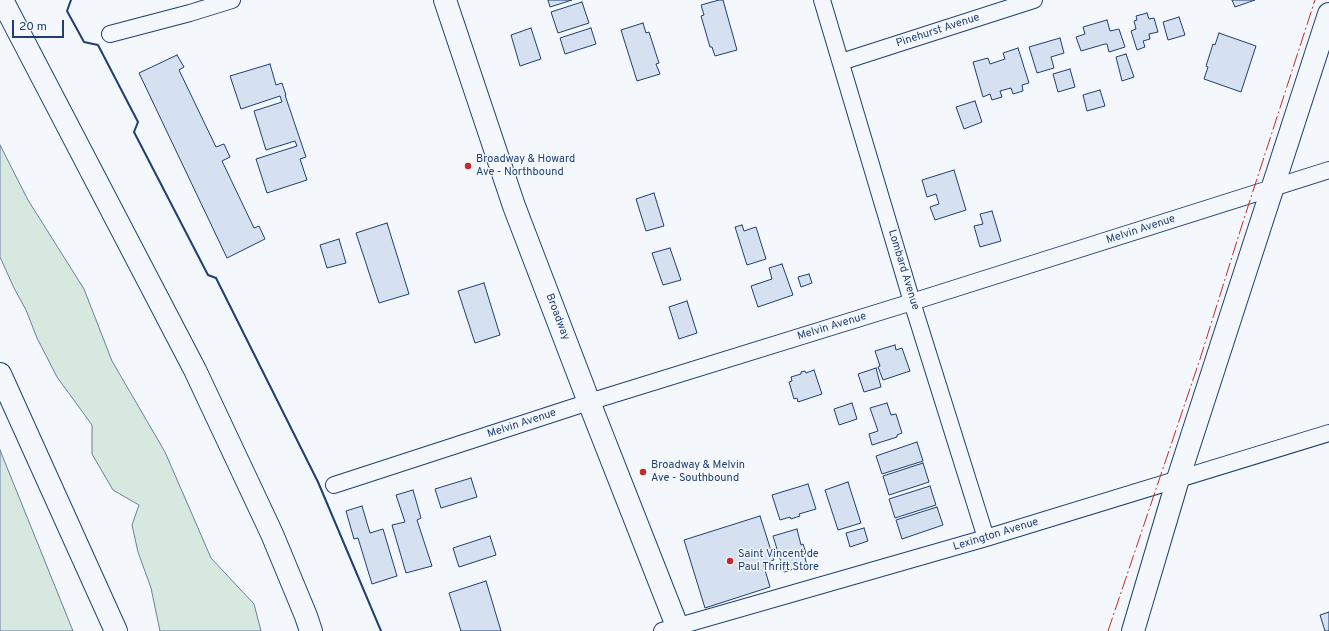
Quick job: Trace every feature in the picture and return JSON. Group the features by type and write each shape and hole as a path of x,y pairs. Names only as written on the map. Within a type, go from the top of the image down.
{"main road":[{"path":"2,0 195,370 272,534 311,631"},
{"name":"Broadway","path":"444,0 514,206 589,402 673,629"},
{"path":"1132,631 1178,479 1329,14"},
{"path":"0,374 116,631"}],"street":[{"path":"110,34 190,13 232,0"},
{"name":"Lombard Avenue","path":"822,0 912,302 986,538"},
{"name":"Pinehurst Avenue","path":"841,62 1034,0"},
{"name":"Melvin Avenue","path":"334,486 589,402 912,302 1329,170"},
{"name":"Lexington Avenue","path":"673,629 986,538 1329,433"}],"shaded area":[{"path":"0,145 28,200 84,289 112,361 165,452 211,558 254,604 261,631 160,631 151,588 138,552 132,525 139,505 113,490 92,454 92,425 57,377 37,338 26,310 0,257"},
{"path":"0,450 73,631 0,631"}],"building":[{"path":"548,0 572,0 550,7"},
{"path":"723,0 737,50 715,56 712,47 710,47 701,16 704,15 701,5"},
{"path":"1232,0 1255,0 1235,7"},
{"path":"582,2 589,23 558,33 551,12"},
{"path":"1147,13 1149,19 1154,18 1158,32 1149,34 1150,39 1143,41 1145,47 1137,50 1131,31 1136,29 1134,21 1137,20 1136,16"},
{"path":"1179,17 1185,35 1168,40 1163,22"},
{"path":"1107,20 1110,31 1119,29 1125,47 1109,52 1107,44 1105,44 1081,51 1076,37 1085,34 1083,27"},
{"path":"643,23 646,33 649,32 659,63 656,64 660,74 637,81 621,30"},
{"path":"531,28 541,59 520,66 511,35"},
{"path":"591,28 596,44 565,54 560,38"},
{"path":"1219,33 1256,46 1241,92 1204,79 1208,67 1206,66 1213,44 1215,45"},
{"path":"1060,38 1064,53 1051,57 1054,68 1037,73 1029,47"},
{"path":"1018,48 1029,83 1022,85 1023,91 1013,94 1011,88 1000,91 1002,97 992,100 990,94 983,97 973,62 988,58 990,64 1005,59 1003,53"},
{"path":"1126,54 1134,77 1122,81 1116,57"},
{"path":"177,55 184,67 179,70 216,147 224,144 230,157 222,161 254,228 259,226 265,239 227,258 139,73"},
{"path":"270,64 276,85 282,83 306,157 300,159 307,180 267,193 256,159 297,146 295,141 266,150 254,111 282,102 280,96 241,109 230,76"},
{"path":"1070,69 1075,87 1058,92 1053,74"},
{"path":"1100,90 1105,106 1087,111 1083,95"},
{"path":"975,101 982,122 964,129 956,107"},
{"path":"954,170 966,210 935,220 930,207 939,204 936,194 927,197 922,180"},
{"path":"654,193 664,226 646,231 636,199"},
{"path":"992,211 1001,241 980,247 974,226 983,224 980,214"},
{"path":"387,223 409,294 379,303 356,233"},
{"path":"742,225 744,231 756,227 766,259 747,265 735,227"},
{"path":"339,239 346,263 327,268 320,245"},
{"path":"670,248 681,280 663,285 652,253"},
{"path":"782,264 793,295 758,307 751,286 772,279 769,268"},
{"path":"809,274 812,283 801,287 798,277"},
{"path":"484,283 500,335 475,343 458,291"},
{"path":"687,301 697,333 679,339 669,307"},
{"path":"895,345 896,350 902,348 910,371 883,380 878,367 880,366 875,351"},
{"path":"876,368 881,387 864,392 858,374"},
{"path":"814,370 822,394 798,402 797,398 794,399 789,382 792,381 791,377 801,374 801,372 805,371 806,373"},
{"path":"852,403 857,419 839,425 834,409"},
{"path":"887,403 891,415 896,414 902,433 897,435 897,437 872,445 869,434 878,431 870,408"},
{"path":"917,442 923,461 882,474 876,456"},
{"path":"923,463 929,482 889,495 883,476"},
{"path":"471,478 477,497 441,508 435,489"},
{"path":"848,482 861,523 838,530 825,490"},
{"path":"808,484 816,509 799,514 800,516 791,519 790,517 780,520 772,495"},
{"path":"930,486 936,505 895,518 889,499"},
{"path":"413,490 421,518 417,520 432,566 406,573 392,525 405,522 396,495"},
{"path":"362,506 370,533 383,529 397,576 372,584 358,538 354,539 346,511"},
{"path":"937,507 943,525 902,539 896,520"},
{"name":"Saint Vincent de Paul Thrift Store","path":"760,516 774,560 763,563 770,587 705,608 684,540"},
{"path":"864,528 868,541 850,547 846,533"},
{"path":"797,529 801,545 803,544 806,553 804,554 807,565 784,572 773,536"},
{"path":"490,536 496,555 459,567 453,548"},
{"path":"486,581 501,631 461,631 449,593"},
{"path":"1329,612 1329,631 1325,631 1320,615"}],"wall":[{"path":"71,0 67,11 84,42 98,45 138,122 134,132 208,275 216,278 318,482 381,631"}],"power":[{"path":"1108,631 1200,359 1315,0"}],"place":[{"name":"Broadway & Howard Ave - Northbound","path":"468,166"},
{"name":"Broadway & Melvin Ave - Southbound","path":"643,472"},
{"name":"Saint Vincent de Paul Thrift Store","path":"730,561"}]}
